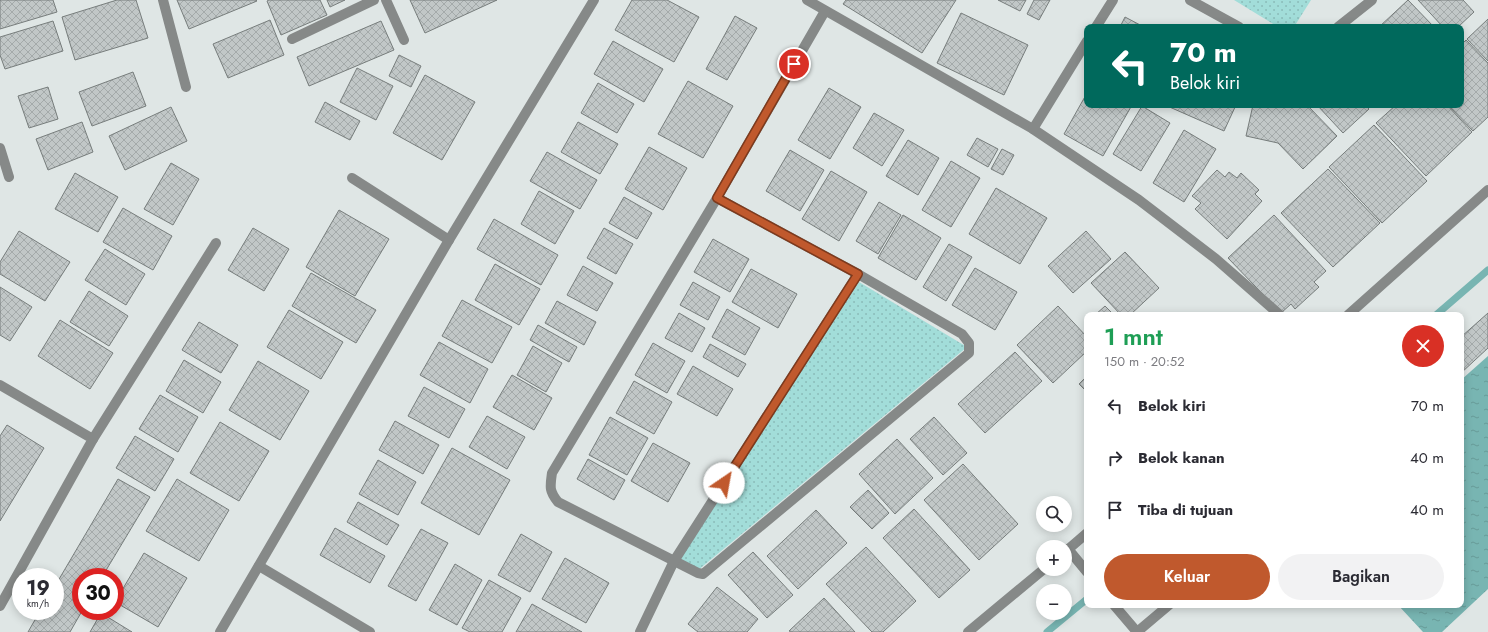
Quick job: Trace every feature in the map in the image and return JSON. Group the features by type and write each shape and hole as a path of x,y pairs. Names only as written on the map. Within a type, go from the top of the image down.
{"street":[{"path":"163,0 186,87"},
{"path":"292,39 374,0"},
{"path":"386,0 404,40"},
{"path":"220,632 449,240 594,0"},
{"path":"807,0 1033,129 1139,200 1216,259 1277,312"},
{"path":"1098,24 1113,0"},
{"path":"1190,0 1234,24"},
{"path":"1342,24 1372,0"},
{"path":"717,198 858,274 962,334 969,343 969,353 703,574 698,573 558,502 552,494 550,486 552,473 717,198 825,11"},
{"path":"1033,129 1084,46"},
{"path":"0,148 9,177"},
{"path":"352,178 449,240"},
{"path":"1351,312 1488,190"},
{"path":"0,606 93,439 216,244"},
{"path":"640,632 674,561 858,274"},
{"path":"0,385 93,439"},
{"path":"1072,545 1084,535"},
{"path":"1072,556 1084,569"},
{"path":"259,566 370,632"},
{"path":"968,632 1036,576"},
{"path":"1116,608 1137,632 1165,608"}],"shaded area":[{"path":"1234,0 1311,0 1296,24 1273,24"},
{"path":"859,282 967,347 697,571 676,559"}],"water":[{"path":"1488,356 1488,589 1442,632 1423,632 1401,608 1464,608 1464,377"}],"building":[{"path":"0,0 53,0 57,12 0,29"},
{"path":"117,0 136,0 148,38 75,60 62,17"},
{"path":"177,0 256,0 257,1 189,29"},
{"path":"320,0 327,15 281,35 267,1"},
{"path":"327,0 345,0 330,7"},
{"path":"410,0 497,0 425,33"},
{"path":"632,0 667,0 699,17 674,62 615,30"},
{"path":"846,0 956,0 922,53 843,4"},
{"path":"998,0 1026,0 1020,11"},
{"path":"1034,0 1050,0 1039,20 1027,14"},
{"path":"1408,0 1431,24 1382,24"},
{"path":"1418,0 1463,0 1474,12 1461,24 1440,24"},
{"path":"961,13 1028,45 1004,95 937,63"},
{"path":"735,16 757,28 727,80 706,69"},
{"path":"1125,17 1138,24 1122,24"},
{"path":"1488,19 1488,61 1467,39"},
{"path":"270,20 284,55 228,78 213,44"},
{"path":"53,21 63,51 5,69 0,55 0,37"},
{"path":"381,21 394,50 309,86 297,57"},
{"path":"1466,40 1488,63 1488,117 1473,131 1451,108 1464,108 1464,42"},
{"path":"613,41 663,69 644,102 594,74"},
{"path":"399,55 421,66 411,87 389,76"},
{"path":"357,68 393,86 376,120 340,102"},
{"path":"133,72 146,106 92,126 79,92"},
{"path":"425,75 475,102 442,160 393,133"},
{"path":"688,81 733,106 703,158 658,134"},
{"path":"598,83 634,104 617,133 581,113"},
{"path":"48,87 58,119 29,128 18,96"},
{"path":"829,88 861,107 830,159 798,140"},
{"path":"1084,98 1084,108 1130,108 1103,156 1064,134"},
{"path":"325,102 360,121 350,140 315,122"},
{"path":"171,107 187,141 125,170 109,136"},
{"path":"1141,108 1145,108 1170,123 1141,171 1113,154"},
{"path":"1172,108 1235,108 1224,131"},
{"path":"1252,108 1310,108 1337,136 1303,169 1278,143 1246,136"},
{"path":"1320,108 1369,109 1343,133"},
{"path":"1393,108 1450,108 1472,132 1426,176 1376,123"},
{"path":"874,113 904,130 882,166 853,148"},
{"path":"82,122 93,152 48,170 36,139"},
{"path":"578,122 618,144 600,174 561,152"},
{"path":"1374,125 1427,181 1382,223 1329,167"},
{"path":"1184,130 1216,149 1184,202 1153,183"},
{"path":"977,138 998,149 988,167 967,155"},
{"path":"908,140 939,158 918,195 886,176"},
{"path":"649,147 687,168 663,210 625,189"},
{"path":"1002,149 1014,155 1003,175 991,169"},
{"path":"790,150 824,170 800,211 766,191"},
{"path":"547,152 597,180 580,209 530,181"},
{"path":"951,161 980,178 951,227 922,210"},
{"path":"171,163 199,179 173,225 144,209"},
{"path":"1328,169 1380,223 1333,267 1281,213"},
{"path":"1217,170 1225,177 1229,172 1237,178 1241,173 1259,190 1255,194 1262,201 1227,239 1195,209 1201,203 1192,196"},
{"path":"831,171 867,192 839,241 802,219"},
{"path":"75,173 118,197 98,232 55,209"},
{"path":"996,188 1047,218 1020,264 969,234"},
{"path":"539,191 574,211 555,244 521,224"},
{"path":"624,197 652,213 637,239 609,223"},
{"path":"879,202 901,215 878,254 856,241"},
{"path":"123,208 172,236 153,270 103,242"},
{"path":"339,210 389,239 355,296 306,267"},
{"path":"903,215 941,238 916,280 878,258"},
{"path":"1274,215 1326,271 1314,282 1319,287 1295,309 1291,304 1282,312 1280,312 1228,258"},
{"path":"494,219 558,255 541,285 477,249"},
{"path":"253,228 289,249 264,291 228,270"},
{"path":"604,228 633,244 616,274 587,258"},
{"path":"19,231 70,262 45,301 0,274 0,262"},
{"path":"1086,231 1111,259 1073,293 1048,266"},
{"path":"713,239 749,259 730,292 694,272"},
{"path":"949,244 972,257 946,301 923,287"},
{"path":"105,249 145,274 126,305 85,280"},
{"path":"1125,252 1159,288 1133,312 1118,312 1091,283"},
{"path":"495,264 540,289 519,325 475,300"},
{"path":"583,266 613,283 597,311 567,295"},
{"path":"975,268 1017,292 995,330 952,305"},
{"path":"751,269 797,294 778,328 732,302"},
{"path":"311,273 376,310 356,343 292,306"},
{"path":"693,282 720,297 708,320 680,305"},
{"path":"0,287 32,307 10,341 0,335"},
{"path":"89,291 128,316 109,346 70,322"},
{"path":"462,300 512,327 492,363 442,336"},
{"path":"557,301 596,322 584,345 545,323"},
{"path":"1058,306 1084,334 1084,354 1053,383 1017,345"},
{"path":"1105,306 1111,312 1098,312"},
{"path":"727,309 760,328 745,355 712,337"},
{"path":"289,310 343,342 321,379 267,347"},
{"path":"679,313 705,328 692,352 665,338"},
{"path":"1488,313 1488,348 1464,370 1464,334"},
{"path":"60,320 113,353 90,389 38,356"},
{"path":"199,322 238,345 221,373 182,350"},
{"path":"538,325 577,347 569,362 530,340"},
{"path":"439,342 488,369 470,403 420,375"},
{"path":"653,343 685,361 667,393 635,375"},
{"path":"710,344 746,364 738,377 703,357"},
{"path":"533,346 562,363 546,392 517,375"},
{"path":"1015,352 1042,381 985,433 958,404"},
{"path":"184,360 221,382 203,413 166,391"},
{"path":"258,361 309,391 280,440 229,410"},
{"path":"693,366 733,389 717,416 677,394"},
{"path":"512,375 552,398 534,430 493,407"},
{"path":"1084,379 1084,389 1079,384"},
{"path":"634,381 672,402 654,434 616,413"},
{"path":"424,387 465,409 449,438 408,416"},
{"path":"160,395 198,417 178,452 139,429"},
{"path":"487,416 525,437 507,469 469,447"},
{"path":"610,417 648,438 627,475 589,455"},
{"path":"934,417 967,453 943,475 910,439"},
{"path":"395,421 439,445 423,474 379,450"},
{"path":"220,422 269,451 239,501 190,473"},
{"path":"7,425 44,448 0,521 0,436"},
{"path":"135,436 174,459 155,491 116,468"},
{"path":"897,439 933,478 895,514 859,474"},
{"path":"653,443 690,463 668,502 631,481"},
{"path":"452,448 510,480 479,535 421,503"},
{"path":"588,459 625,480 614,500 577,479"},
{"path":"378,460 416,482 398,515 359,494"},
{"path":"963,464 1018,524 979,560 924,500"},
{"path":"118,479 150,497 107,568 72,568 72,620 77,620 70,632 28,632 35,620 64,620 64,571"},
{"path":"177,479 229,510 199,561 146,531"},
{"path":"868,490 889,513 872,529 850,507"},
{"path":"358,502 399,525 387,545 347,522"},
{"path":"914,509 970,570 939,598 883,538"},
{"path":"816,510 847,543 798,589 767,556"},
{"path":"335,528 385,556 370,583 320,555"},
{"path":"421,529 448,543 416,601 388,586"},
{"path":"521,534 552,552 530,592 498,575"},
{"path":"866,547 916,601 883,632 872,632 826,584"},
{"path":"753,552 793,595 767,618 728,575"},
{"path":"144,553 187,578 158,627 124,607 124,587"},
{"path":"565,558 609,583 586,623 542,599"},
{"path":"455,564 482,580 457,625 429,610"},
{"path":"489,580 521,598 502,632 470,632 462,628"},
{"path":"717,587 758,619 747,632 698,632 688,624"},
{"path":"824,598 855,632 789,631"},
{"path":"532,604 582,632 516,632"},
{"path":"97,620 112,620 132,632 90,632"}],"waterway":[{"path":"1439,312 1488,270"},
{"path":"1047,632 1084,601"}],"route":[{"path":"724,483 858,274 717,198 794,64"}]}
